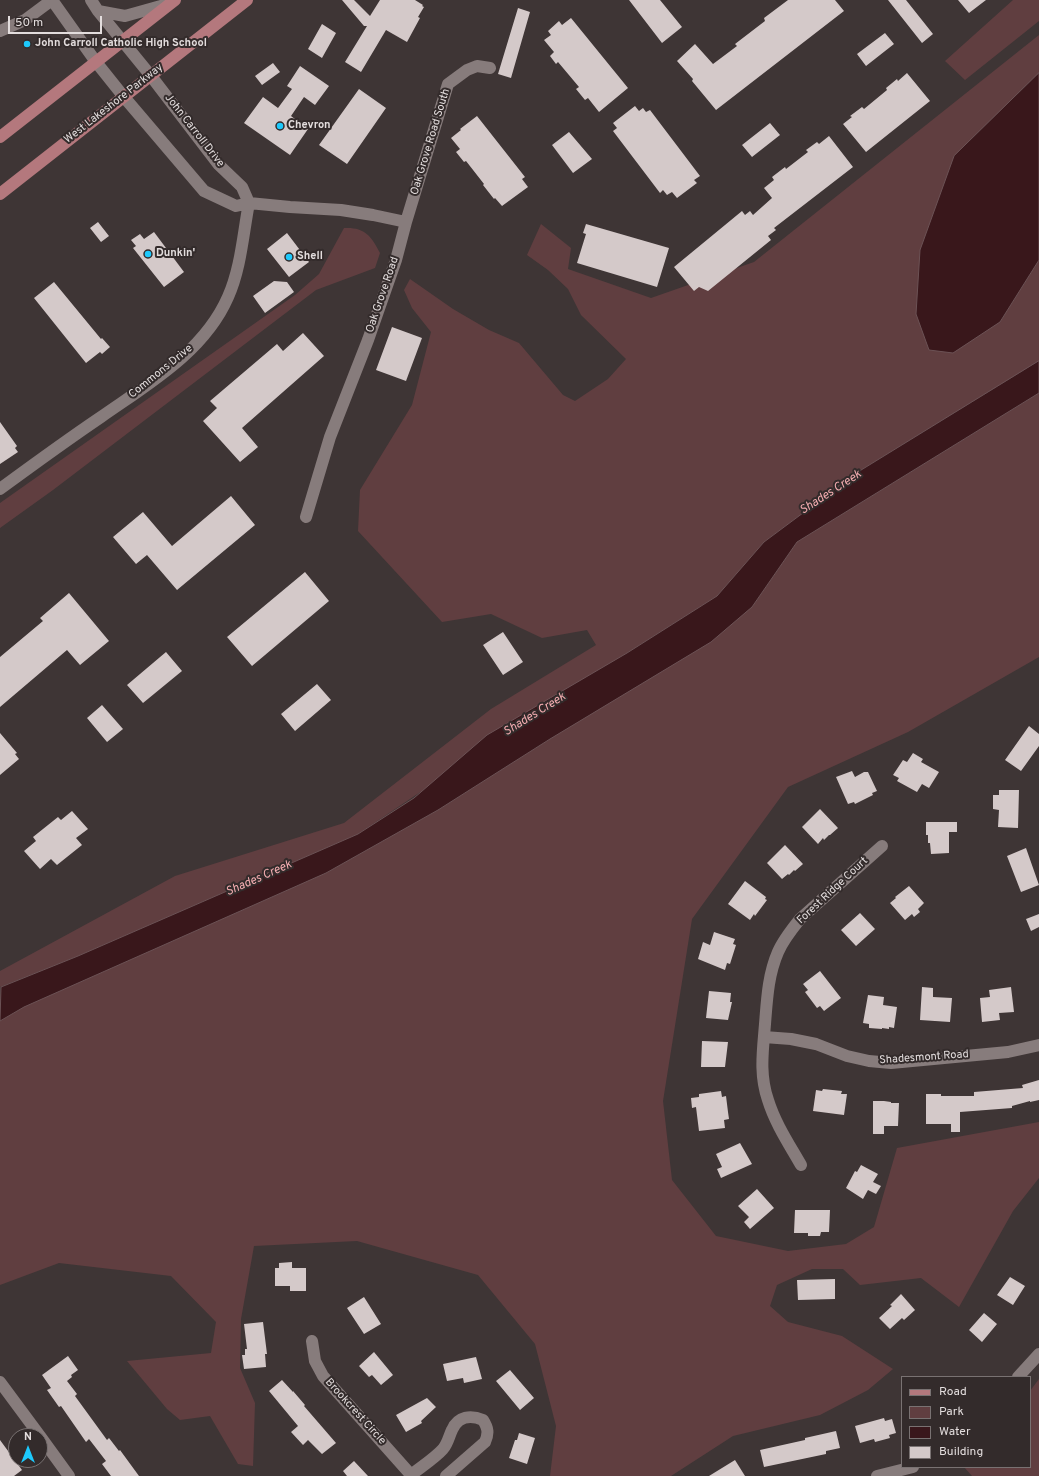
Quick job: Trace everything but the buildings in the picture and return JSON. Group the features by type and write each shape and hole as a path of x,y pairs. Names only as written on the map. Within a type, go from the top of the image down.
{"main road":[{"name":"West Lakeshore Parkway","path":"0,194 247,0"},
{"path":"0,137 173,2"}],"street":[{"path":"0,31 25,20 52,0 96,62 204,190 236,206 249,203 341,210 406,222"},
{"name":"John Carroll Drive","path":"91,0 122,42 151,76 219,165 242,187 249,203"},
{"path":"98,11 125,16 160,8 173,2"},
{"name":"Oak Grove Road South","path":"406,222 448,84 467,70 477,66 490,68"},
{"name":"Commons Drive","path":"0,489 153,381 189,351 203,335 228,298 236,272 249,203"},
{"name":"Oak Grove Road","path":"306,517 330,437 368,340 396,260 406,222"},
{"name":"Forest Ridge Court","path":"801,1165 775,1118 768,1100 762,1071 761,1057 770,976 779,951 800,919 882,846"},
{"name":"Shadesmont Road","path":"764,1037 791,1039 810,1043 869,1061 891,1063 1008,1052 1039,1045"},
{"name":"Brookcrest Circle","path":"312,1341 315,1361 322,1376 412,1475"},
{"path":"1019,1376 1039,1354"},
{"path":"0,1382 34,1428"},
{"path":"412,1475 443,1449 450,1438 456,1422 461,1419 473,1417 483,1420 488,1430 488,1436 485,1442 446,1476"},
{"path":"48,1447 69,1476"},
{"path":"876,1476 909,1468"}],"green space":[{"path":"1013,0 1039,0 1039,21 965,80 945,61"},
{"path":"1039,35 1039,73 954,156 1000,322 1039,260 1039,361 858,472 764,542 717,596 627,653 358,834 78,956 0,987 0,971 175,876 344,823 491,709 596,645 587,630 542,638 491,614 442,622 358,531 360,490 412,405 431,332 412,308 404,290 410,279 453,309 489,330 519,343 563,395 575,401 608,379 626,359 581,315 568,289 548,270 527,255 541,224 571,248 568,269 651,298 754,262"},
{"path":"344,228 357,229 366,233 370,237 380,253 375,268 316,290 53,490 0,528 0,503 295,295 319,274"},
{"path":"1039,393 1039,657 908,732 788,787 692,919 663,1101 672,1180 716,1236 788,1251 846,1244 874,1227 897,1148 1039,1122 1039,1178 1013,1211 959,1307 921,1278 860,1285 843,1269 812,1269 777,1285 770,1306 788,1322 842,1336 893,1369 868,1390 820,1415 733,1436 671,1476 550,1476 556,1426 535,1344 478,1275 357,1241 254,1246 241,1319 240,1368 255,1403 253,1466 238,1464 210,1416 180,1420 167,1409 127,1361 211,1353 216,1322 171,1276 59,1263 0,1285 0,1021 23,1007 326,873 438,810 752,607 797,542"},
{"path":"1039,1379 1039,1476 972,1476 965,1468 1031,1468 1031,1390"}],"water":[{"path":"1039,73 1039,260 1000,322 953,353 929,350 916,314 920,250 954,156"},
{"name":"Shades Creek","path":"1039,361 1039,393 797,542 752,607 711,642 550,739 438,810 326,873 24,1007 0,1021 1,987 78,956 358,834 414,798 487,735 627,653 717,596 764,542 858,472"}],"place":[{"name":"John Carroll Catholic High School","path":"27,44"},
{"name":"Chevron","path":"280,126"},
{"name":"Dunkin'","path":"148,254"},
{"name":"Shell","path":"289,257"}]}
